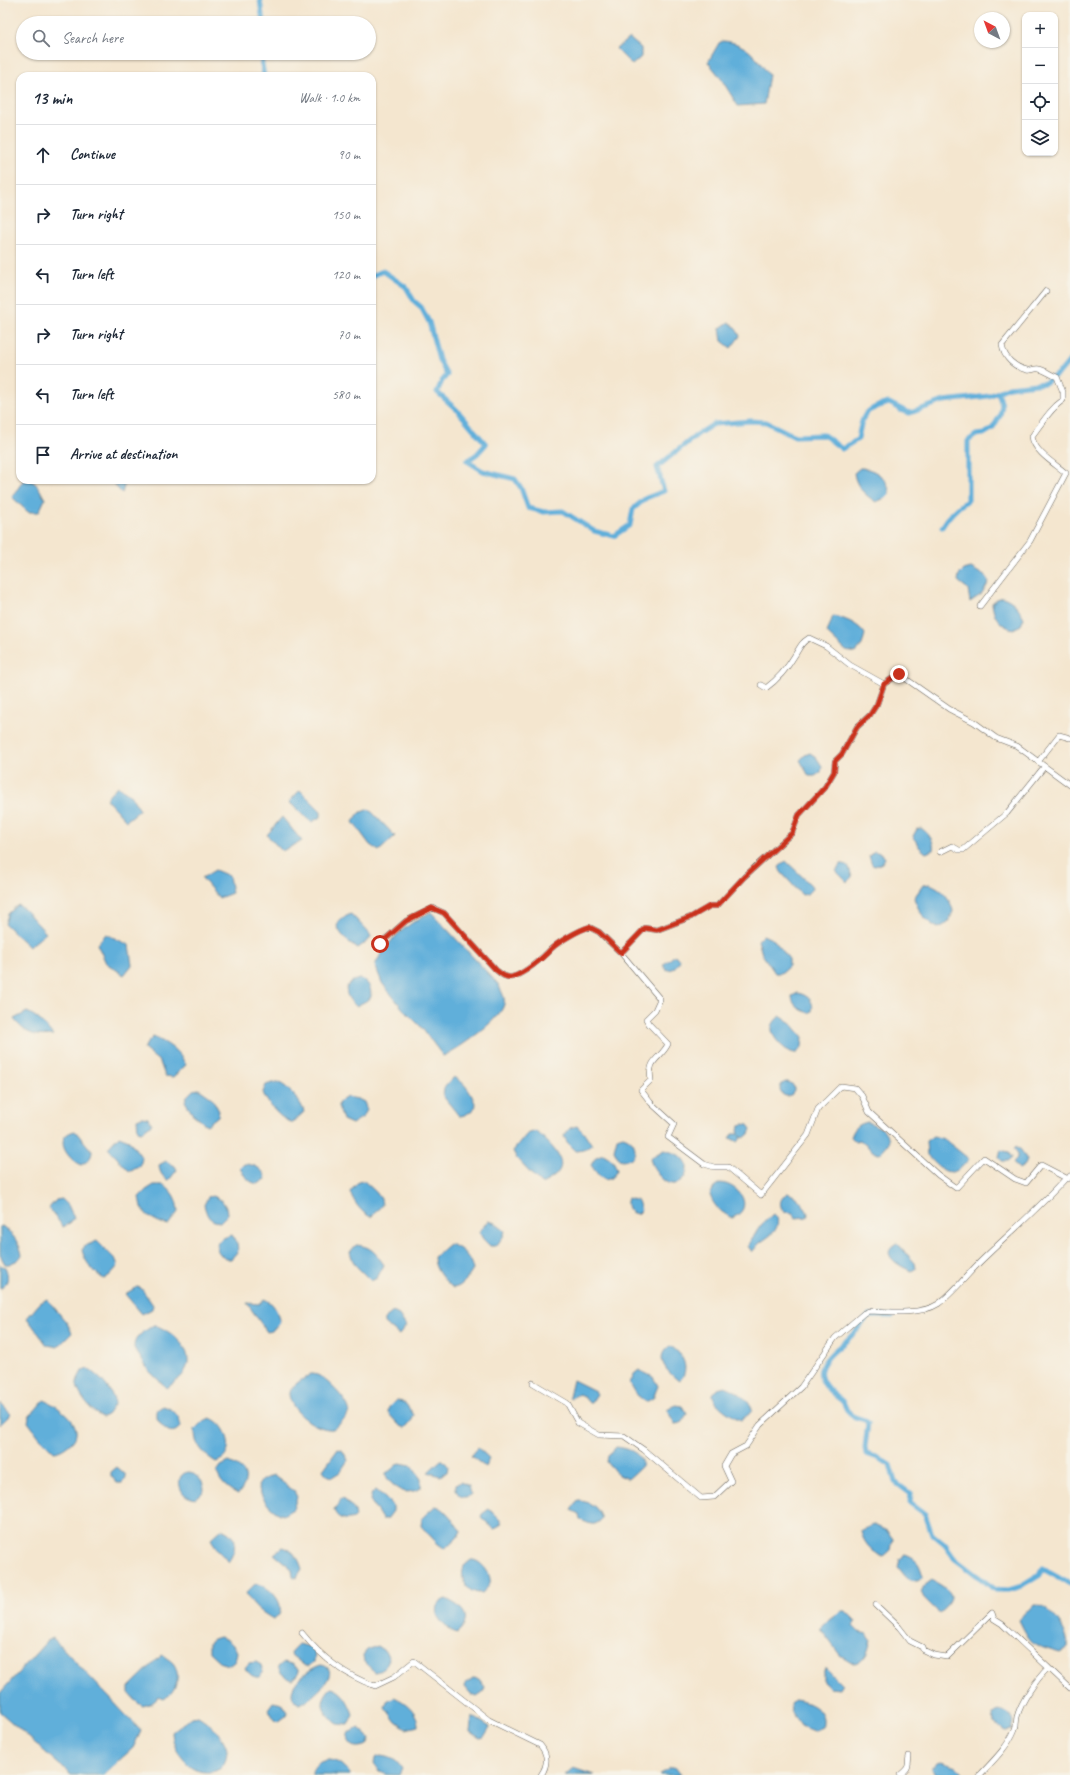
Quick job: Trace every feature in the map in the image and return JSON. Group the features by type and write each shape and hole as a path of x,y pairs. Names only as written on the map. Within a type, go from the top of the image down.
{"street":[{"path":"980,606 1030,541 1068,473 1040,451 1032,436 1055,405 1063,400 1063,392 1054,376 1040,369 1028,370 1018,367 1003,353 1002,345 1046,291"},
{"path":"761,685 766,688 774,683 795,655 801,644 809,638 826,646 850,665 884,684"},
{"path":"621,953 645,928 657,930 691,917 710,906 717,906 744,877 792,833 799,815 825,787 834,772 835,761 842,754 857,727 870,715 877,704 884,684 899,674 949,710 974,722 996,738 1016,746 1070,785"},
{"path":"1038,762 1059,735 1070,738"},
{"path":"940,852 952,846 959,850 963,850 1007,813 1044,767"},
{"path":"380,944 406,921 432,908 444,913 496,970 505,977 513,977 531,966 557,944 580,930 589,927 599,932 621,953 660,999 655,1010 646,1019 668,1044 651,1065 649,1072 651,1080 641,1090 651,1103 674,1124 668,1137 704,1164 714,1167 728,1167 761,1195 808,1135 818,1109 841,1086 855,1088 862,1096 869,1112 938,1175 956,1188 984,1158 1015,1179 1026,1183 1041,1164 1068,1177 937,1304 923,1310 864,1312 835,1338 801,1387 760,1425 746,1446 731,1454 724,1466 731,1481 714,1497 701,1498 644,1450 624,1436 599,1435 578,1423 567,1403 533,1383"},
{"path":"876,1605 900,1627 910,1641 934,1655 947,1657 992,1613 994,1619 1002,1624 1070,1688"},
{"path":"302,1633 311,1644 339,1668 358,1680 375,1686 394,1678 414,1661 489,1720 540,1745 546,1752 547,1758 545,1769 541,1775"},
{"path":"980,1775 1004,1749 1016,1728 1016,1717 1020,1708 1041,1675 1048,1668"},
{"path":"900,1775 910,1764 908,1761 909,1756"}],"water":[{"path":"629,38 641,48 641,57 632,65 616,49"},
{"path":"723,41 731,42 745,48 760,62 769,75 764,104 738,106 720,77 708,62 719,43"},
{"path":"729,322 735,327 740,336 731,348 722,341 720,328"},
{"path":"860,468 876,472 884,479 889,489 889,494 885,498 876,502 862,490 855,478 854,473"},
{"path":"21,484 36,484 45,499 39,512 28,512 12,497"},
{"path":"113,484 125,484 122,493"},
{"path":"971,568 985,576 989,582 982,594 970,602 968,589 958,581 959,575 964,570"},
{"path":"1003,597 1016,605 1024,618 1021,625 1013,629 1004,626 998,620 994,612 992,603"},
{"path":"833,616 851,622 859,627 865,634 862,645 855,653 846,651 827,633"},
{"path":"810,753 816,757 822,766 821,772 815,776 809,776 800,760 805,755"},
{"path":"117,786 131,796 140,810 126,821 106,799"},
{"path":"300,790 321,811 321,817 311,822 289,802"},
{"path":"369,809 395,836 379,851 370,845 353,822 359,813"},
{"path":"282,817 302,841 282,851 267,835"},
{"path":"921,828 933,843 933,850 926,853 919,847 913,836 917,829"},
{"path":"874,851 882,854 885,858 882,863 875,866 872,865 869,856"},
{"path":"786,861 811,885 812,889 807,894 802,895 781,872 779,867"},
{"path":"841,864 846,865 851,872 852,877 847,882 836,871"},
{"path":"215,870 229,876 232,893 219,898 202,878"},
{"path":"930,884 939,888 945,894 953,911 948,922 938,928 923,916 914,898 923,885"},
{"path":"18,905 24,909 46,933 29,947 5,924 8,914"},
{"path":"431,912 498,984 504,1001 503,1007 499,1013 485,1028 467,1042 443,1056 421,1027 403,1009 382,983 375,965 385,948 398,934 413,922"},
{"path":"351,914 371,937 358,948 346,939 337,926 340,919"},
{"path":"106,934 129,945 132,965 124,975 106,963 97,944"},
{"path":"763,935 774,940 789,959 789,966 781,973 775,973 762,954 758,940"},
{"path":"675,955 680,961 673,969 667,970 663,965"},
{"path":"361,979 369,986 371,997 356,1006 349,998 346,990 350,983"},
{"path":"798,993 810,999 813,1007 812,1011 809,1013 795,1005 792,996"},
{"path":"27,1012 38,1019 53,1035 36,1035 22,1028 14,1019"},
{"path":"780,1016 791,1023 803,1037 802,1047 797,1053 793,1053 785,1049 773,1034 772,1026 775,1020"},
{"path":"153,1037 172,1048 186,1065 173,1077 165,1076 160,1062 144,1049"},
{"path":"454,1077 462,1082 468,1089 476,1106 469,1113 462,1116 459,1116 443,1096 444,1088"},
{"path":"787,1082 792,1084 794,1089 792,1094 787,1096 782,1094 780,1089 782,1084"},
{"path":"272,1083 282,1084 301,1104 304,1112 293,1122 284,1119 271,1106 264,1096 263,1092 266,1085"},
{"path":"199,1089 212,1098 219,1111 218,1116 207,1125 193,1115 185,1101 187,1096 193,1090"},
{"path":"347,1097 364,1102 367,1110 363,1117 352,1124 343,1120 338,1106 339,1102"},
{"path":"142,1117 148,1118 152,1124 141,1132 138,1131 137,1119"},
{"path":"868,1122 883,1129 889,1138 888,1144 879,1154 875,1153 860,1140 855,1141 851,1137 857,1127"},
{"path":"740,1125 748,1125 751,1129 749,1134 744,1138 739,1135 741,1138 738,1142 730,1138 733,1134 739,1134 738,1130"},
{"path":"577,1126 585,1134 592,1145 583,1150 576,1151 567,1142 564,1136 570,1128"},
{"path":"75,1131 92,1151 89,1160 81,1165 71,1158 64,1148 63,1143 64,1138 68,1134"},
{"path":"536,1131 556,1151 560,1158 561,1165 558,1172 552,1178 541,1184 517,1159 513,1151 527,1134"},
{"path":"119,1136 129,1140 142,1158 140,1166 131,1171 128,1170 108,1148"},
{"path":"623,1136 629,1139 635,1147 633,1156 630,1159 625,1160 619,1159 614,1150 617,1138"},
{"path":"933,1136 944,1139 969,1159 958,1170 948,1172 943,1170 927,1155 926,1141"},
{"path":"1016,1146 1021,1150 1027,1160 1025,1165 1019,1169 1013,1162 1017,1158 1017,1152 1014,1149"},
{"path":"664,1150 675,1153 686,1162 686,1174 678,1183 670,1184 662,1179 651,1162 650,1158"},
{"path":"1001,1150 1008,1152 1012,1158 1008,1161 1002,1161 999,1158"},
{"path":"603,1154 612,1160 617,1170 610,1178 606,1179 600,1177 591,1165 596,1157"},
{"path":"166,1161 175,1166 177,1170 169,1180 163,1176 159,1167 159,1165"},
{"path":"244,1164 251,1165 261,1170 266,1179 258,1184 249,1180 240,1168"},
{"path":"364,1181 381,1199 382,1205 371,1217 358,1207 350,1192 358,1182"},
{"path":"720,1183 733,1187 742,1197 744,1203 743,1208 739,1214 732,1218 718,1209 710,1195 715,1186"},
{"path":"154,1185 164,1185 173,1194 176,1200 178,1212 168,1225 153,1219 141,1207 139,1197"},
{"path":"787,1193 800,1200 808,1214 807,1217 795,1218 793,1213 784,1212 780,1204 783,1197"},
{"path":"213,1196 219,1199 226,1208 227,1215 220,1222 210,1219 204,1205 208,1197"},
{"path":"628,1198 638,1201 641,1210 637,1214 629,1210 627,1203"},
{"path":"62,1199 68,1205 74,1218 70,1223 63,1227 49,1208 56,1200"},
{"path":"773,1214 777,1217 778,1222 776,1229 752,1252 748,1246 760,1226"},
{"path":"488,1221 495,1223 505,1231 503,1237 496,1246 490,1246 479,1232"},
{"path":"2,1226 15,1239 22,1255 18,1260 9,1264 5,1264 0,1255 0,1227"},
{"path":"232,1235 237,1242 238,1251 231,1259 225,1259 218,1251 217,1244 222,1239"},
{"path":"97,1241 116,1260 118,1266 104,1279 90,1266 85,1259 82,1250 85,1246"},
{"path":"897,1243 915,1263 916,1269 912,1271 907,1269 892,1259 889,1251 891,1247"},
{"path":"449,1244 462,1250 468,1257 473,1270 462,1284 453,1288 437,1270 434,1262 434,1257"},
{"path":"356,1245 366,1247 373,1251 384,1265 377,1278 371,1281 353,1261 350,1252"},
{"path":"0,1265 5,1267 8,1276 7,1282 0,1289"},
{"path":"137,1287 141,1288 153,1305 152,1309 142,1314 125,1294"},
{"path":"47,1299 67,1323 72,1333 58,1347 47,1345 27,1318 40,1303"},
{"path":"264,1299 273,1305 277,1311 280,1322 272,1331 267,1332 247,1303 259,1304"},
{"path":"393,1312 399,1315 406,1326 399,1335 384,1323 384,1319"},
{"path":"154,1325 168,1331 174,1336 185,1349 188,1356 188,1363 184,1374 167,1388 149,1371 134,1348 134,1344 138,1337"},
{"path":"670,1346 679,1353 684,1362 685,1367 683,1377 679,1381 666,1369 662,1360 665,1350"},
{"path":"88,1369 104,1383 111,1392 115,1403 108,1414 103,1417 90,1408 82,1397 77,1386 77,1381 82,1371"},
{"path":"639,1370 653,1377 658,1386 653,1398 646,1402 637,1395 630,1383 634,1374"},
{"path":"311,1374 320,1376 329,1384 343,1398 348,1407 349,1411 347,1416 333,1429 326,1429 311,1423 298,1412 290,1399 289,1392 297,1383"},
{"path":"573,1380 595,1391 597,1394 591,1403 579,1394 571,1398 569,1397"},
{"path":"725,1386 742,1396 753,1411 741,1420 719,1406 714,1398 713,1394 718,1388"},
{"path":"44,1400 64,1412 74,1424 76,1430 75,1437 71,1443 56,1452 54,1452 40,1438 28,1422 29,1417"},
{"path":"396,1400 405,1403 414,1415 412,1420 405,1428 400,1426 388,1413 389,1407"},
{"path":"0,1403 11,1414 0,1425"},
{"path":"676,1405 682,1406 687,1414 681,1423 675,1424 667,1410"},
{"path":"163,1406 173,1411 178,1416 180,1427 173,1432 164,1428 157,1418 157,1410"},
{"path":"210,1418 217,1421 222,1427 228,1440 227,1454 223,1459 216,1462 200,1449 195,1435 195,1429 202,1422"},
{"path":"616,1447 630,1450 640,1458 641,1467 628,1479 618,1475 607,1462 608,1456"},
{"path":"478,1448 489,1458 485,1467 471,1456"},
{"path":"338,1449 342,1450 348,1460 340,1472 332,1477 327,1475 323,1470"},
{"path":"441,1460 443,1460 448,1466 447,1472 440,1476 428,1472"},
{"path":"229,1462 243,1471 245,1475 244,1484 238,1494 225,1485 217,1472 221,1466"},
{"path":"399,1463 411,1465 421,1479 421,1488 415,1491 405,1492 396,1488 392,1484 385,1475"},
{"path":"117,1467 125,1474 126,1478 122,1483 117,1483 111,1476 111,1472"},
{"path":"190,1472 200,1479 204,1487 204,1491 195,1499 185,1495 182,1492 180,1484 183,1474"},
{"path":"273,1475 294,1491 297,1497 293,1509 283,1515 267,1504 258,1486 262,1480"},
{"path":"460,1482 469,1486 471,1494 463,1497 458,1494 456,1485"},
{"path":"376,1490 393,1506 393,1511 387,1519 382,1519 370,1500 372,1493"},
{"path":"341,1499 345,1500 355,1511 356,1517 342,1519 335,1513 334,1509 338,1506"},
{"path":"578,1501 586,1502 596,1508 602,1519 594,1524 580,1520 579,1514 571,1510"},
{"path":"435,1506 443,1509 461,1531 457,1538 445,1549 437,1543 421,1526 422,1518"},
{"path":"489,1509 502,1522 497,1528 494,1529 481,1517 482,1514"},
{"path":"874,1525 887,1531 893,1539 891,1550 883,1557 875,1553 863,1539 861,1530"},
{"path":"222,1529 229,1533 235,1540 234,1551 229,1562 218,1551 211,1539"},
{"path":"283,1547 287,1548 296,1555 302,1569 296,1578 293,1576 292,1569 274,1554"},
{"path":"905,1555 915,1560 921,1569 923,1577 918,1581 908,1579 898,1567 900,1559"},
{"path":"471,1560 481,1564 489,1575 490,1583 482,1593 472,1591 468,1588 464,1581 464,1566"},
{"path":"932,1580 944,1587 950,1594 951,1598 946,1607 939,1613 924,1598 921,1592 924,1586"},
{"path":"255,1584 267,1588 277,1598 280,1604 280,1610 278,1615 273,1619 251,1602 246,1593"},
{"path":"446,1599 461,1609 464,1613 465,1622 457,1633 446,1627 438,1617 437,1607 440,1602"},
{"path":"1034,1604 1046,1608 1057,1620 1066,1634 1068,1641 1067,1649 1060,1653 1044,1648 1035,1644 1027,1635 1019,1620"},
{"path":"841,1611 846,1611 856,1621 853,1626 859,1632 867,1634 871,1640 865,1657 855,1664 840,1655 820,1628"},
{"path":"219,1637 230,1642 237,1652 235,1661 230,1665 221,1663 209,1652 209,1642"},
{"path":"53,1638 141,1731 133,1748 103,1775 71,1775 0,1712 0,1693 47,1641"},
{"path":"298,1644 311,1647 315,1652 314,1662 309,1666 305,1666 291,1655 292,1650"},
{"path":"377,1646 386,1652 389,1659 384,1667 375,1672 364,1662 363,1655 367,1650"},
{"path":"162,1655 173,1663 176,1668 176,1683 172,1692 164,1699 159,1697 152,1703 143,1706 138,1703 129,1693 129,1687"},
{"path":"256,1662 261,1665 263,1672 260,1677 251,1675 245,1668 249,1663"},
{"path":"284,1662 291,1664 299,1670 298,1675 292,1680 280,1672 278,1667"},
{"path":"321,1665 328,1668 330,1672 328,1679 311,1698 299,1704 294,1699 292,1693 293,1687 297,1681 309,1671"},
{"path":"825,1669 827,1669 842,1684 839,1689 830,1688 823,1682 823,1674"},
{"path":"473,1678 479,1679 485,1687 483,1693 477,1697 472,1695 465,1687 466,1683"},
{"path":"331,1688 339,1691 350,1706 353,1714 348,1725 338,1724 329,1716 324,1708 324,1698"},
{"path":"394,1697 407,1705 414,1712 418,1726 406,1729 396,1722 385,1707 387,1701"},
{"path":"794,1700 805,1702 816,1708 822,1716 822,1727 813,1731 801,1726 791,1711 790,1704"},
{"path":"273,1702 282,1704 287,1712 286,1716 278,1722 268,1709"},
{"path":"999,1710 1012,1717 1014,1722 1012,1730 1005,1731 994,1723 993,1715"},
{"path":"198,1716 216,1731 226,1746 227,1754 225,1762 221,1768 213,1772 203,1772 194,1769 178,1752 174,1745 172,1732 191,1717"},
{"path":"472,1716 490,1727 484,1737 480,1738 470,1732"},
{"path":"359,1728 370,1738 367,1745 356,1747 349,1741 348,1733"},
{"path":"381,1756 391,1758 398,1763 402,1769 399,1775 387,1774 378,1770 374,1762 377,1757"},
{"path":"328,1760 341,1764 350,1775 312,1775 313,1769 317,1764"},
{"path":"942,1761 956,1766 965,1775 935,1775 932,1769 938,1762"},
{"path":"670,1767 675,1767 681,1775 660,1775"},
{"path":"573,1768 594,1775 565,1775"}],"waterway":[{"path":"260,0 262,16"},
{"path":"262,60 263,72"},
{"path":"376,274 383,271 406,287 414,301 421,307 429,322 439,360 447,375 442,381 437,392 457,410 486,444 477,454 467,461 483,471 515,479 521,488 528,508 544,512 563,511 594,531 614,536 630,525 633,509 646,498 664,491 657,467 698,434 714,424 751,421 766,422 795,436 824,435 842,449 858,439 861,423 869,411 889,403 903,410"},
{"path":"900,410 910,413 944,401 989,396 1009,387 1045,383 1061,371 1070,360"},
{"path":"942,527 953,512 968,500 968,441 976,435 984,434 992,429 1000,416 1002,405 998,392"},
{"path":"892,1316 869,1316 849,1338 829,1356 821,1369 821,1376 824,1384 843,1402 848,1412 854,1417 865,1420 868,1423 865,1447 866,1454 879,1458 890,1465 895,1482 911,1494 910,1503 925,1514 932,1534 945,1545 955,1559 996,1590 1009,1590 1022,1586 1040,1575 1043,1569 1070,1584"}],"route":[{"path":"380,944 406,921 432,908 444,913 496,970 505,977 513,977 546,955 557,944 580,930 589,927 599,932 621,953 645,928 657,930 691,917 710,906 717,906 734,890 744,877 792,833 799,815 815,796 825,787 834,772 835,761 842,754 857,727 870,715 877,704 884,684 899,674"}]}
